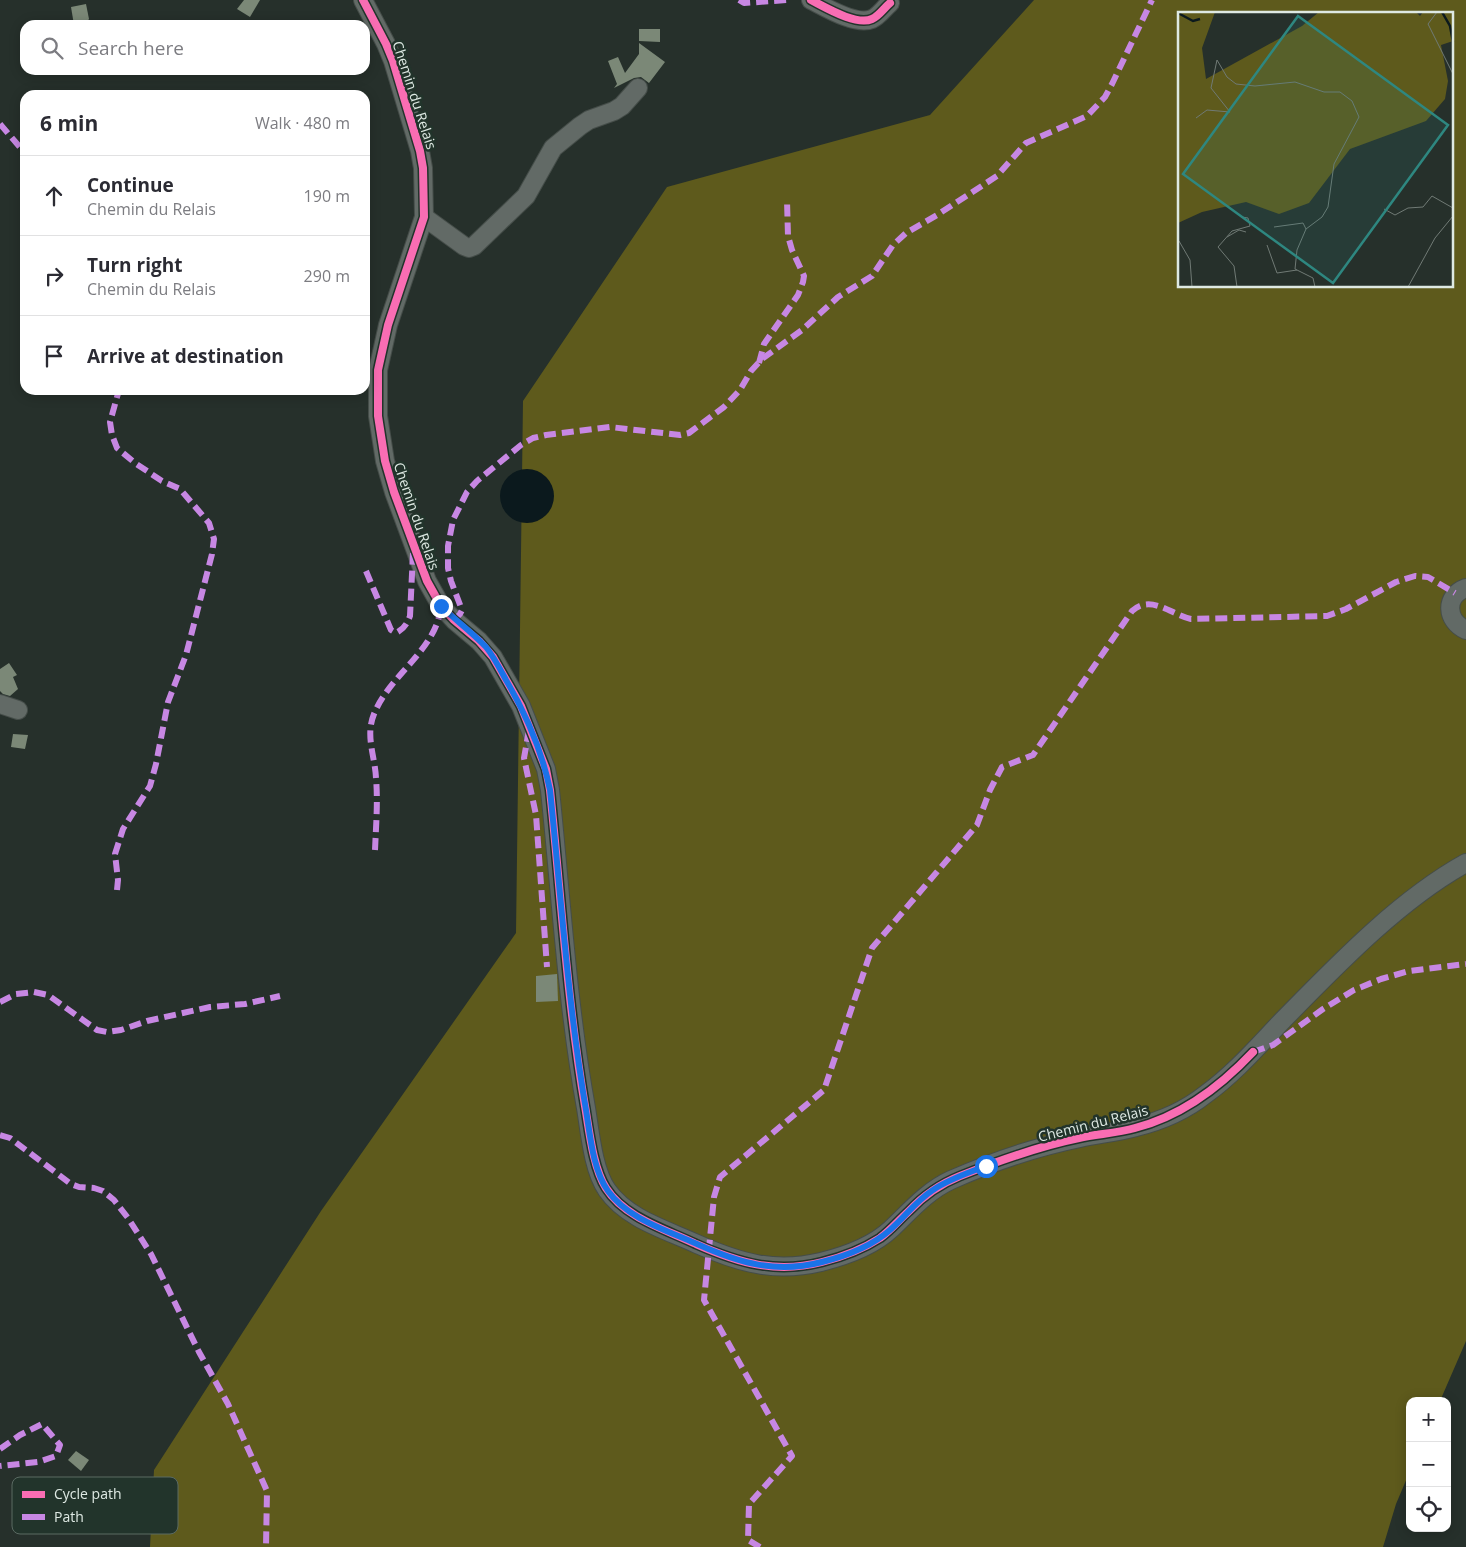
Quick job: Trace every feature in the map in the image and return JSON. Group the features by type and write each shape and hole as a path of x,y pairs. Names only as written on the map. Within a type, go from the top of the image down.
{"street":[{"name":"Chemin du Relais","path":"363,0 378,27 393,61 420,151 423,168 424,217 388,325 378,370 378,416 385,461 394,492 427,582 441,606 479,641 493,657 521,706 546,769 550,790 577,1057 591,1138 600,1176 614,1199 623,1207 637,1217 708,1249 754,1265 796,1267 822,1262 852,1252 881,1237 920,1200 947,1181 1028,1152 1077,1138 1134,1128 1176,1112 1209,1092 1241,1064 1344,959 1411,899 1466,863"},
{"path":"811,0 847,17 863,20 874,18 890,3"},
{"path":"424,217 464,246 469,248 474,246 526,196 553,148 589,120 622,106 638,88"},
{"path":"1466,588 1455,593 1450,603 1453,618 1459,626 1466,630"},
{"path":"0,704 18,710"}],"shaded area":[{"path":"1034,0 1466,0 1466,1341 1442,1397 1406,1397 1406,1480 1396,1504 1383,1547 150,1547 151,1534 178,1534 178,1477 154,1477 154,1470 321,1211 516,933 523,401 667,187 930,115"},
{"path":"527,469 537,471 546,477 552,486 554,496 552,506 546,515 537,521 527,523 517,521 508,515 502,506 500,496 502,486 508,477 517,471"}],"building":[{"path":"244,0 260,0 250,17 237,9"},
{"path":"86,4 88,20 73,20 71,7"},
{"path":"639,29 660,29 660,42 639,41"},
{"path":"639,43 665,62 649,83 641,77 634,78 614,88 617,84 608,61 618,57 625,73 639,54"},
{"path":"9,663 17,675 13,677 18,689 10,696 0,691 0,669"},
{"path":"13,734 28,735 25,749 11,747"},
{"path":"557,974 558,1001 536,1002 536,976"},
{"path":"76,1451 89,1460 81,1471 68,1460"}],"marked path":[{"path":"739,0 744,3 787,0"},
{"path":"454,620 462,610 448,568 448,546 453,520 467,492 477,481 521,445 533,438 546,435 610,427 680,435 689,433 724,407 740,390 751,371 762,359 802,330 838,297 872,276 893,245 906,233 997,176 1026,143 1087,116 1105,97 1152,0"},
{"path":"0,124 20,147"},
{"path":"759,363 764,344 798,295 803,282 804,276 788,236 787,200"},
{"path":"117,890 118,880 115,854 123,829 150,786 168,702 186,655 212,554 214,539 209,523 180,489 162,481 117,448 110,422 118,395"},
{"path":"366,571 391,630 396,633 405,626 410,616 413,553"},
{"path":"760,1547 748,1540 749,1504 792,1456 704,1300 714,1197 720,1177 824,1090 872,948 977,825 990,790 1002,767 1033,755 1132,611 1139,606 1153,605 1191,619 1327,616 1346,609 1396,582 1415,576 1428,577 1455,593"},
{"path":"375,850 377,796 370,738 371,722 381,700 431,636 438,622 441,606"},
{"path":"529,730 524,758 536,815 547,967"},
{"path":"1253,1052 1273,1045 1323,1009 1354,990 1381,979 1409,971 1466,964"},
{"path":"0,1002 16,994 34,992 48,995 97,1030 107,1032 210,1007 245,1004 280,996"},
{"path":"0,1135 10,1138 71,1184 103,1191 114,1200 128,1218 151,1254 199,1352 228,1404 267,1491 266,1547"},
{"path":"0,1449 20,1435 42,1424 60,1445 56,1456 38,1462 0,1466"}],"cycle path":[{"path":"363,0 393,61 420,151 423,168 424,217 388,325 378,370 378,416 385,461 394,492 427,581 441,606 479,641 493,657 521,706 546,769 550,790 573,1027 585,1106 592,1148 598,1170 606,1188 614,1198 646,1222 727,1257 773,1267 789,1267 822,1262 867,1246 880,1238 926,1195 939,1186 960,1176 1004,1159 1049,1145 1128,1130 1169,1116 1214,1088 1253,1052"},
{"path":"811,0 841,15 858,20 875,18 890,3"}],"route":[{"path":"441,606 454,620 470,632 493,657 521,706 546,769 550,790 577,1057 591,1138 600,1176 614,1199 637,1217 726,1256 754,1265 796,1267 822,1262 869,1244 891,1229 932,1190 947,1181 986,1166"}]}
